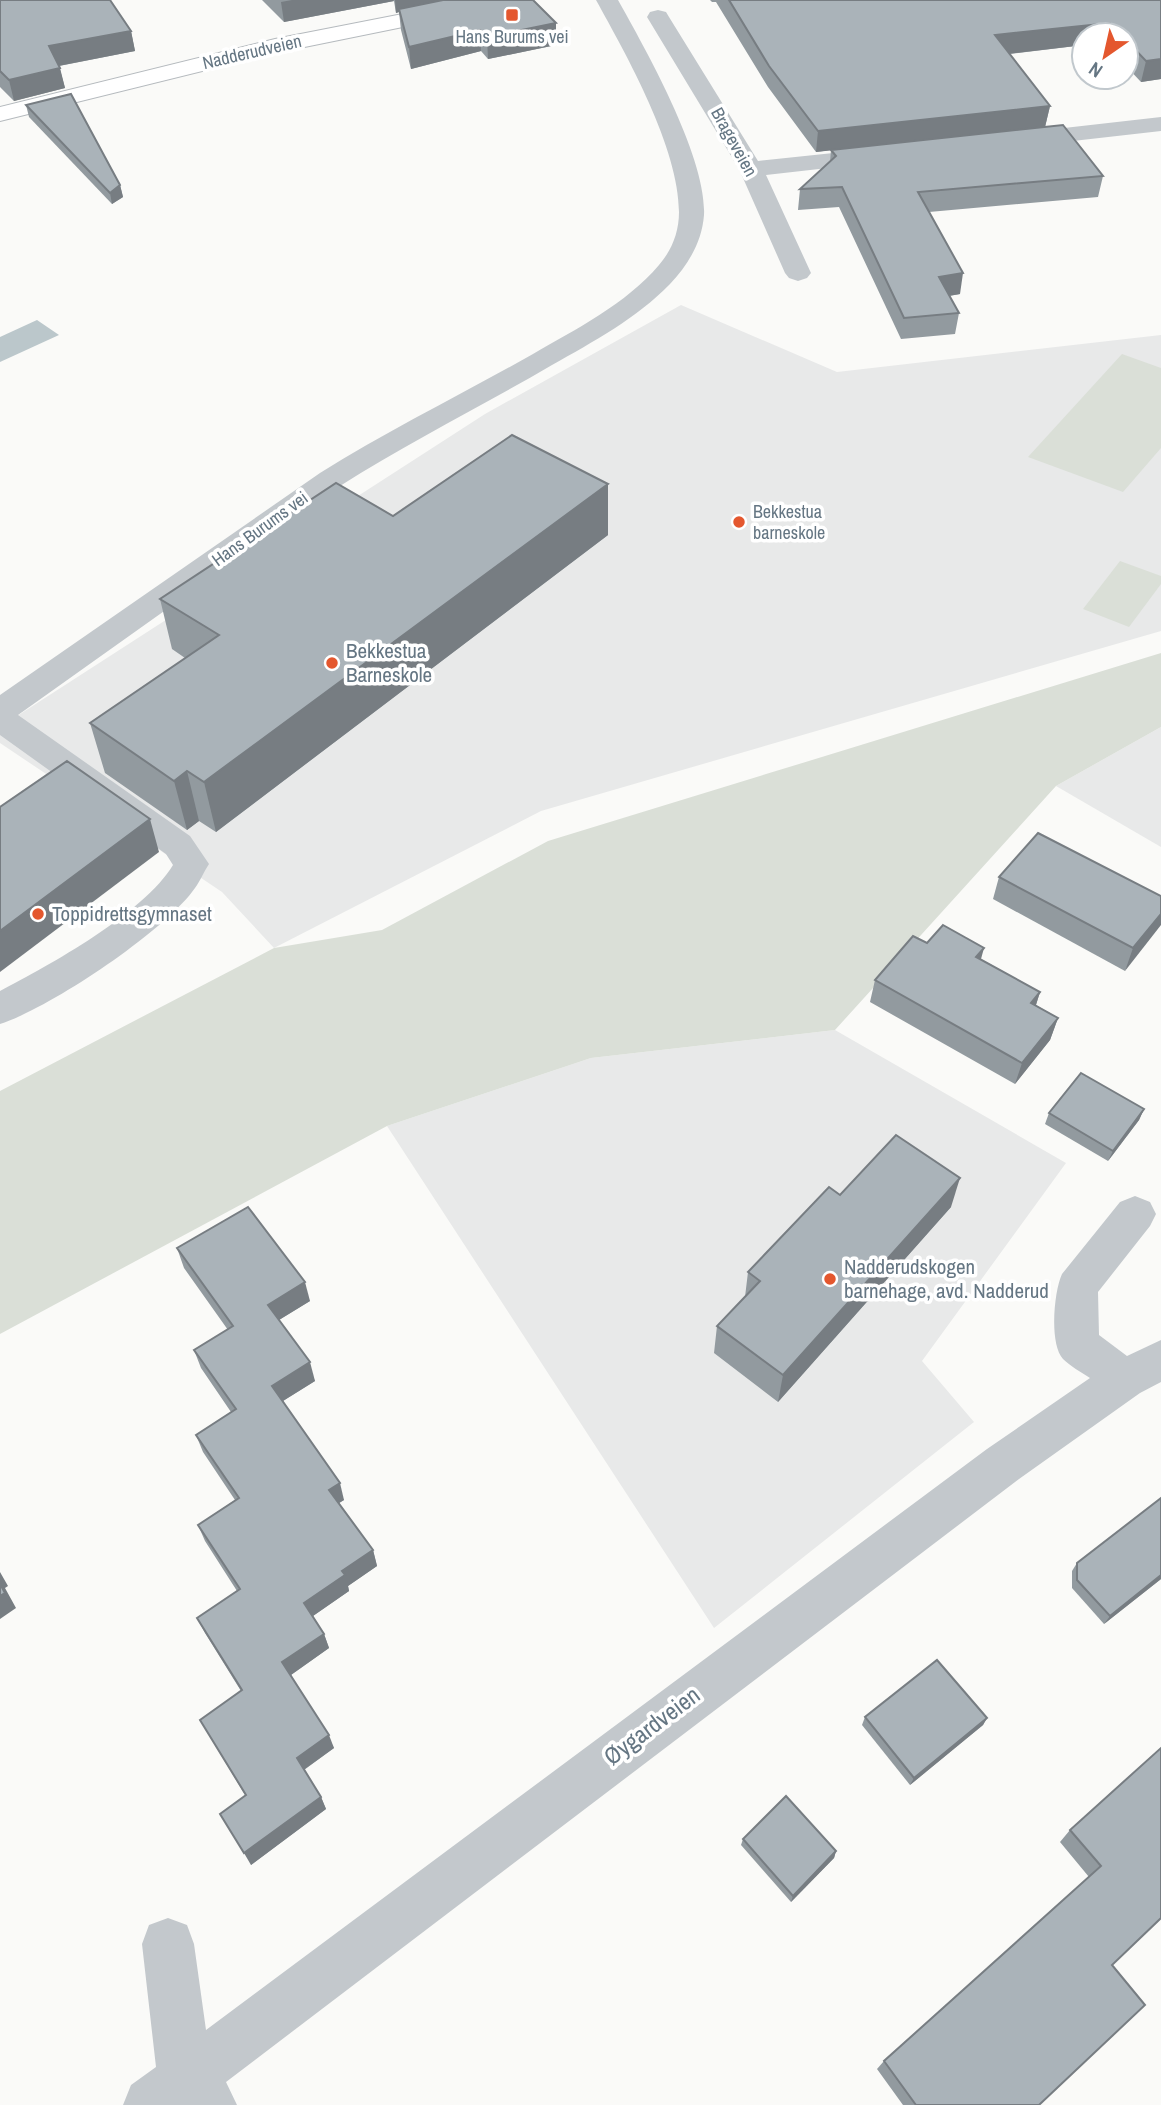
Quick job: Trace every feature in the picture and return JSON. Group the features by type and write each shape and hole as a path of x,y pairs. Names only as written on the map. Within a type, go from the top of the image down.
{"main road":[{"name":"Nadderudveien","path":"0,114 275,46 506,0"}],"street":[{"name":"Hans Burums vei","path":"0,711 71,664 320,485 398,438 569,344 634,302 660,281 681,256 690,232 692,206 677,149 607,0"},
{"name":"Brageveien","path":"658,17 718,110 751,169 798,273"},
{"path":"993,143 1161,124"},
{"path":"751,169 899,153"},
{"path":"0,719 178,845 191,864 187,877 157,907 48,984 0,1009"},
{"path":"1135,1214 1077,1287 1077,1344 1143,1370"},
{"name":"Øygardveien","path":"182,2096 992,1472 1143,1370"},
{"path":"168,1944 182,2096"}],"shaded area":[{"name":"Bekkestua barneskole","path":"681,305 837,372 1161,335 1161,631 541,811 274,948 222,892 0,743 0,727 485,414"},
{"path":"37,320 59,335 0,362 0,337"},
{"path":"1122,354 1161,368 1161,448 1123,492 1028,457"},
{"path":"1120,561 1161,576 1161,584 1129,627 1083,609"},
{"path":"1161,653 1161,727 1056,786 835,1030 591,1058 387,1126 0,1334 0,1091 274,948 382,930 548,841"},
{"path":"1161,727 1161,847 1056,786"},
{"path":"835,1030 1066,1163 922,1361 974,1422 714,1628 387,1126 591,1058"}],"building":[{"path":"0,0 110,0 131,31 49,46 60,68 9,80 0,71"},
{"path":"443,0 533,0 556,23 487,37 480,30 409,47 399,9"},
{"path":"729,0 1161,0 1161,59 1146,61 1140,55 1140,21 1070,21 1070,27 995,35 1050,106 818,131 769,66"},
{"path":"71,94 120,185 110,193 26,105"},
{"path":"1063,125 1103,176 918,192 963,273 939,277 959,313 904,318 842,187 800,189 836,156 831,150"},
{"path":"512,435 608,484 204,782 187,771 174,781 90,723 219,635 160,599 336,483 393,516"},
{"path":"67,761 150,819 0,931 0,807"},
{"path":"1038,833 1161,896 1161,914 1133,948 999,877"},
{"path":"943,925 984,948 976,957 1040,992 1031,1003 1058,1018 1022,1063 875,980 913,936 927,943"},
{"path":"1081,1073 1144,1109 1113,1151 1049,1113"},
{"path":"896,1135 960,1178 783,1375 717,1326 760,1281 748,1272 829,1187 840,1195"},
{"path":"248,1207 305,1282 268,1305 310,1362 272,1386 340,1483 329,1490 373,1550 342,1571 345,1575 304,1603 324,1634 282,1662 329,1735 297,1758 321,1797 244,1853 220,1814 246,1795 200,1720 242,1690 197,1618 240,1589 198,1525 239,1498 196,1435 236,1409 194,1350 233,1326 177,1248"},
{"path":"1161,1498 1161,1575 1110,1616 1077,1580 1077,1563"},
{"path":"937,1660 987,1718 914,1778 865,1717"},
{"path":"1161,1748 1161,1918 1112,1965 1145,2005 1039,2105 916,2105 884,2061 1101,1866 1070,1830"},
{"path":"786,1796 836,1851 793,1896 743,1839"}],"place":[{"name":"Hans Burums vei","path":"512,15"},
{"name":"Bekkestua barneskole","path":"739,522"},
{"name":"Bekkestua Barneskole","path":"332,663"},
{"name":"Toppidrettsgymnaset","path":"38,914"},
{"name":"Nadderudskogen barnehage, avd. Nadderud","path":"830,1279"}]}
